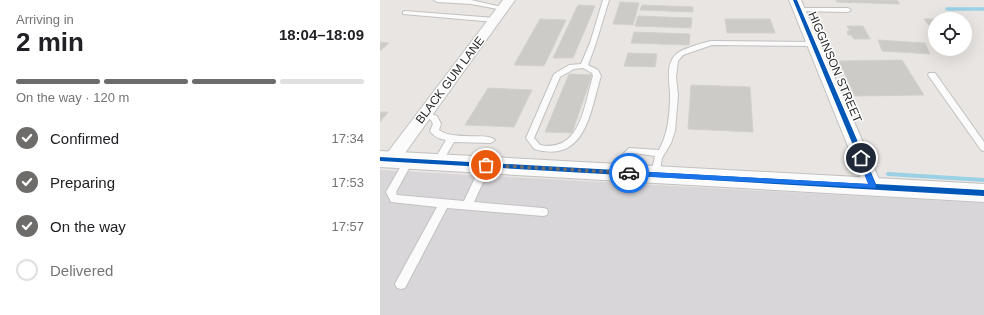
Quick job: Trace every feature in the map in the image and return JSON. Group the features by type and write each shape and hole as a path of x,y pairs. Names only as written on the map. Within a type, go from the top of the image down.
{"street":[{"name":"BLACK GUM LANE","path":"393,160 424,114 506,4"},
{"name":"HIGGINSON STREET","path":"797,5 873,186"},
{"path":"393,160 486,165 544,159 620,172 984,193"}],"lane":[{"path":"437,0 506,4"},
{"path":"584,66 593,43 606,0"},
{"path":"797,5 848,10"},
{"path":"404,13 494,20"},
{"path":"656,174 661,152 667,143 671,131 674,95 672,77 675,61 681,54 711,43 814,44"},
{"path":"584,66 595,72 597,76 582,124 575,139 544,159 530,138 533,130 557,76 572,67 584,66"},
{"path":"932,75 984,148"},
{"path":"424,114 434,118 437,124 434,131 438,135 452,138 491,140"},
{"path":"438,162 452,138"},
{"path":"620,172 624,158 632,150 661,152"},
{"path":"393,160 391,192 394,199 543,212"},
{"path":"467,206 486,165"},
{"path":"401,284 444,204"}],"shaded area":[{"path":"380,170 984,203 984,315 380,315"}],"building":[{"path":"836,0 897,0 900,4 837,2"},
{"path":"620,2 639,3 633,25 613,24"},
{"path":"578,5 595,6 573,58 553,58"},
{"path":"642,5 693,7 693,12 640,10"},
{"path":"638,16 692,18 691,28 635,26"},
{"path":"540,19 566,20 544,66 514,65"},
{"path":"725,19 770,19 775,33 727,33"},
{"path":"847,26 863,26 870,39 854,39 851,35 848,35 847,31 850,31"},
{"path":"634,32 690,34 689,45 631,43"},
{"path":"878,40 925,43 928,54 882,51"},
{"path":"380,42 389,43 380,51"},
{"path":"628,53 657,54 655,67 624,66"},
{"path":"902,60 924,95 855,96 839,61"},
{"path":"569,74 592,75 572,133 545,132"},
{"path":"691,85 750,87 753,132 688,129"},
{"path":"488,88 532,90 514,127 465,125"},
{"path":"380,112 388,112 380,122"}],"waterway":[{"path":"947,9 984,9"},
{"path":"888,174 984,180"}],"cycle path":[{"path":"795,0 873,186"},
{"path":"380,159 984,193"}],"way so far":[{"path":"486,165 629,173"}],"route":[{"path":"629,173 873,186 861,158"}]}
